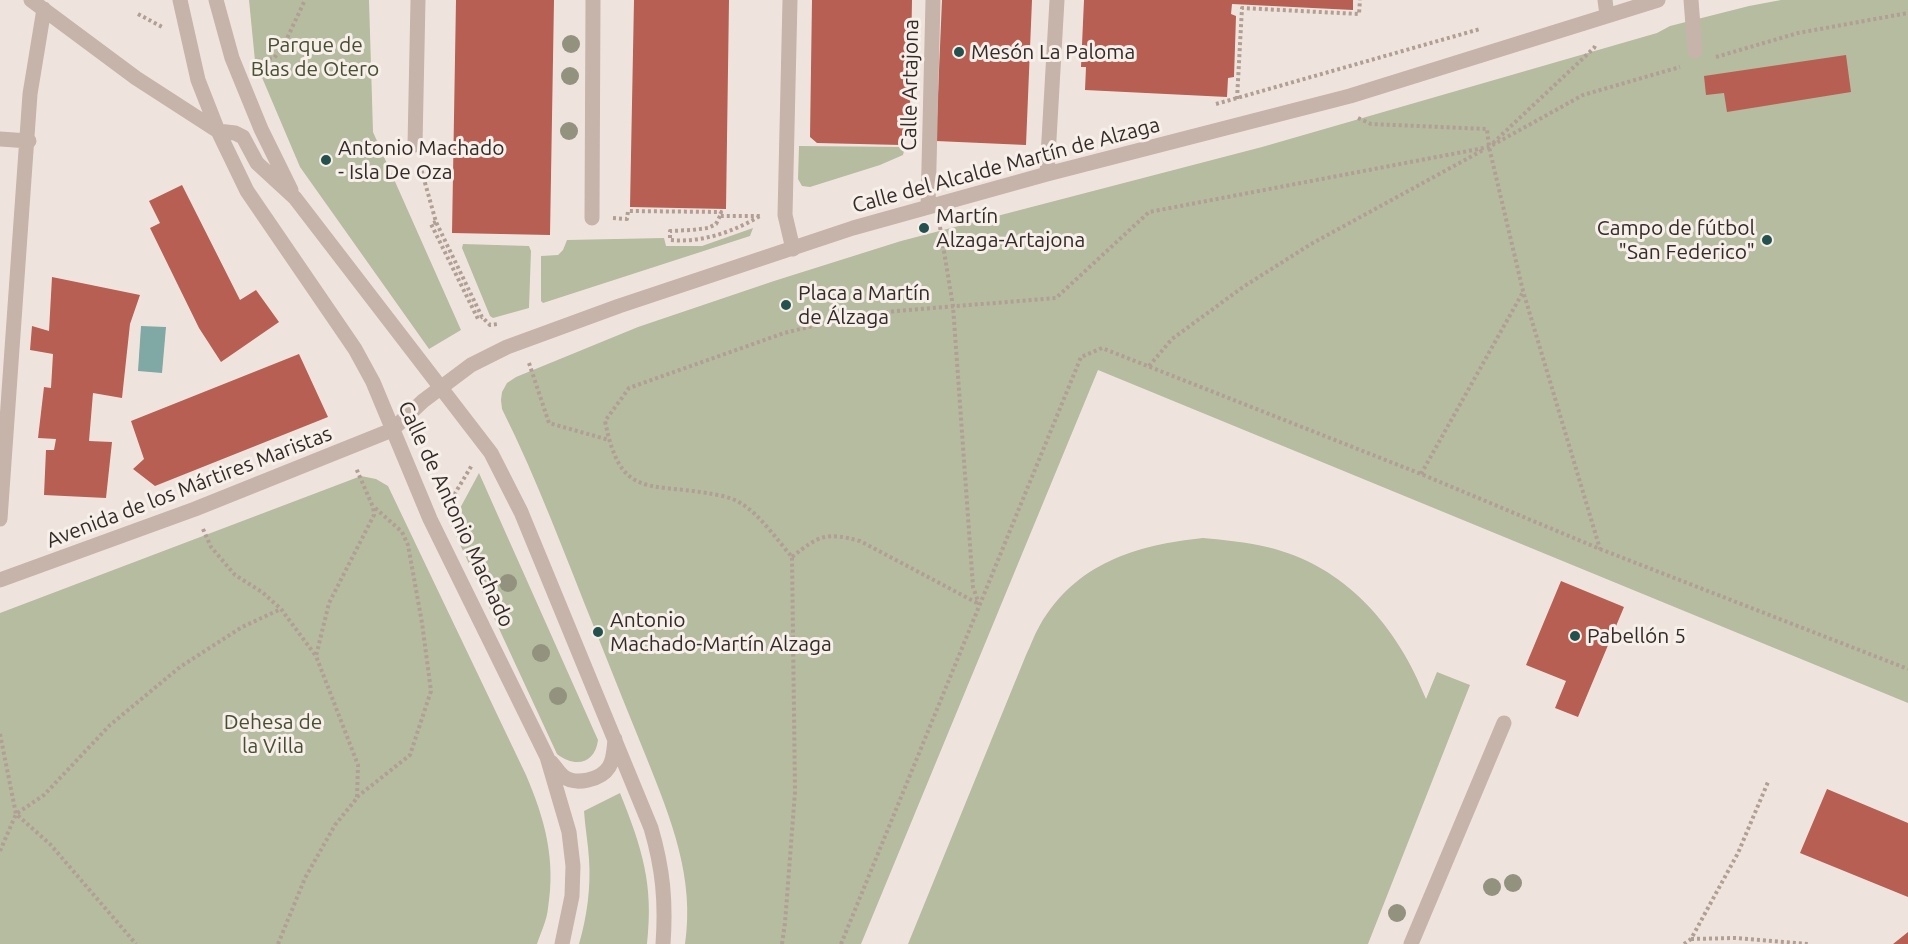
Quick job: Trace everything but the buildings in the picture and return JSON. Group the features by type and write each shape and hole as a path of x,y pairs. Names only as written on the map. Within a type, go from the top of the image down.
{"street":[{"path":"31,0 124,70 218,131"},
{"name":"Calle de Antonio Machado","path":"180,0 198,80 218,131 247,191 355,349 373,382 430,519 547,757 569,832 573,866 572,896 562,944"},
{"name":"Calle de Antonio Machado","path":"216,0 232,58 261,129 295,198"},
{"path":"415,145 418,0"},
{"path":"592,218 593,0"},
{"path":"790,0 785,215 793,249"},
{"name":"Calle Artajona","path":"928,207 933,0"},
{"path":"1047,174 1057,0"},
{"name":"Calle del Alcalde Martín de Alzaga","path":"392,430 441,386 471,365 523,341 619,306 853,228 1047,174 1350,96 1606,8 1658,0"},
{"path":"1691,0 1695,51"},
{"path":"0,519 4,406 28,141 30,94 44,9"},
{"name":"Calle de Antonio Machado","path":"218,131 235,133 243,137 256,163 295,198 491,453 521,512 651,828 660,857 664,894 663,944"},
{"path":"0,139 28,141"},
{"name":"Avenida de los Mártires Maristas","path":"0,580 195,509 392,430"},
{"path":"1411,944 1504,723"},
{"path":"547,757 564,777 576,781 589,780 601,775 609,768 614,755 615,738"}],"path":[{"path":"274,58 282,49 305,0"},
{"path":"1237,99 1242,8 1359,14 1359,0"},
{"path":"782,944 795,792 792,557 742,504 722,496 654,488 627,475 609,440 605,421 629,388 784,333 846,318 953,306 1056,298 1149,212 1489,147 1594,48 1606,8"},
{"path":"1716,57 1798,33 1908,13"},
{"path":"1214,105 1482,28"},
{"path":"1149,366 1172,339 1243,287 1311,244 1583,95 1682,67"},
{"path":"1341,70 1350,96 1353,116 1371,124 1487,129 1489,147 1523,291 1600,549"},
{"path":"415,145 436,222 432,224 478,319 482,317 490,325 516,320 523,341"},
{"path":"592,218 627,219 628,211 721,212 716,224 708,228 670,231 670,240 698,239 744,225 762,216"},
{"path":"720,216 748,216"},
{"path":"939,224 953,306 972,587 980,604"},
{"path":"1421,474 1523,291"},
{"path":"841,944 1081,357 1102,348 1421,474 1600,549 1908,669"},
{"path":"529,362 549,423 609,440"},
{"path":"278,944 305,878 336,825 357,798 410,755 431,691 408,545 402,532 374,507 348,449"},
{"path":"444,512 473,463 491,453"},
{"path":"316,656 329,603 374,515 374,507"},
{"path":"195,509 211,547 235,575 262,592 281,609 316,656 358,765 357,798"},
{"path":"792,557 822,537 840,536 860,542 980,604"},
{"path":"0,851 16,814 44,795 110,725 180,667 242,627 281,609"},
{"path":"0,734 16,814 50,844 136,944"},
{"path":"1684,944 1691,939 1738,853 1768,782"},
{"path":"1691,939 1735,938 1809,944"}],"green space":[{"name":"Parque de Blas de Otero","path":"249,0 369,0 373,132 461,330 429,349 300,167 255,61"},
{"path":"1781,0 1908,0 1908,703 1098,370 861,944 685,944 687,896 684,872 672,826 551,520 502,409 502,392 507,383 516,377 638,327 901,241 1262,147 1657,33 1670,26"},
{"path":"799,146 905,147 903,155 880,165 810,187 802,186 798,179"},
{"path":"753,228 750,236 543,303 541,301 541,256 558,255 567,240 664,238 666,246 702,246"},
{"path":"463,244 529,246 531,251 529,308 493,318 490,316 462,248"},
{"path":"479,473 598,740 593,754 583,761 571,761 557,754 451,525"},
{"name":"Dehesa de la Villa","path":"361,476 376,479 388,486 533,791 547,840 551,873 547,912 537,944 0,944 0,613"},
{"path":"1203,538 1259,545 1295,556 1321,568 1344,584 1384,624 1400,647 1426,699 1437,672 1470,685 1368,944 908,944 1026,655 1038,629 1055,604 1071,586 1110,561 1154,546"},
{"path":"620,793 644,867 649,903 647,944 579,944 589,891 589,853 584,811"}],"water":[{"path":"141,326 166,327 162,373 138,371"}],"place":[{"name":"Mesón La Paloma","path":"959,52"},
{"name":"Antonio Machado - Isla De Oza","path":"326,160"},
{"name":"Martín Alzaga-Artajona","path":"924,228"},
{"name":"Campo de fútbol \"San Federico\"","path":"1767,240"},
{"name":"Placa a Martín de Álzaga","path":"786,305"},
{"name":"Antonio Machado-Martín Alzaga","path":"598,632"},
{"name":"Pabellón 5","path":"1575,636"}]}
